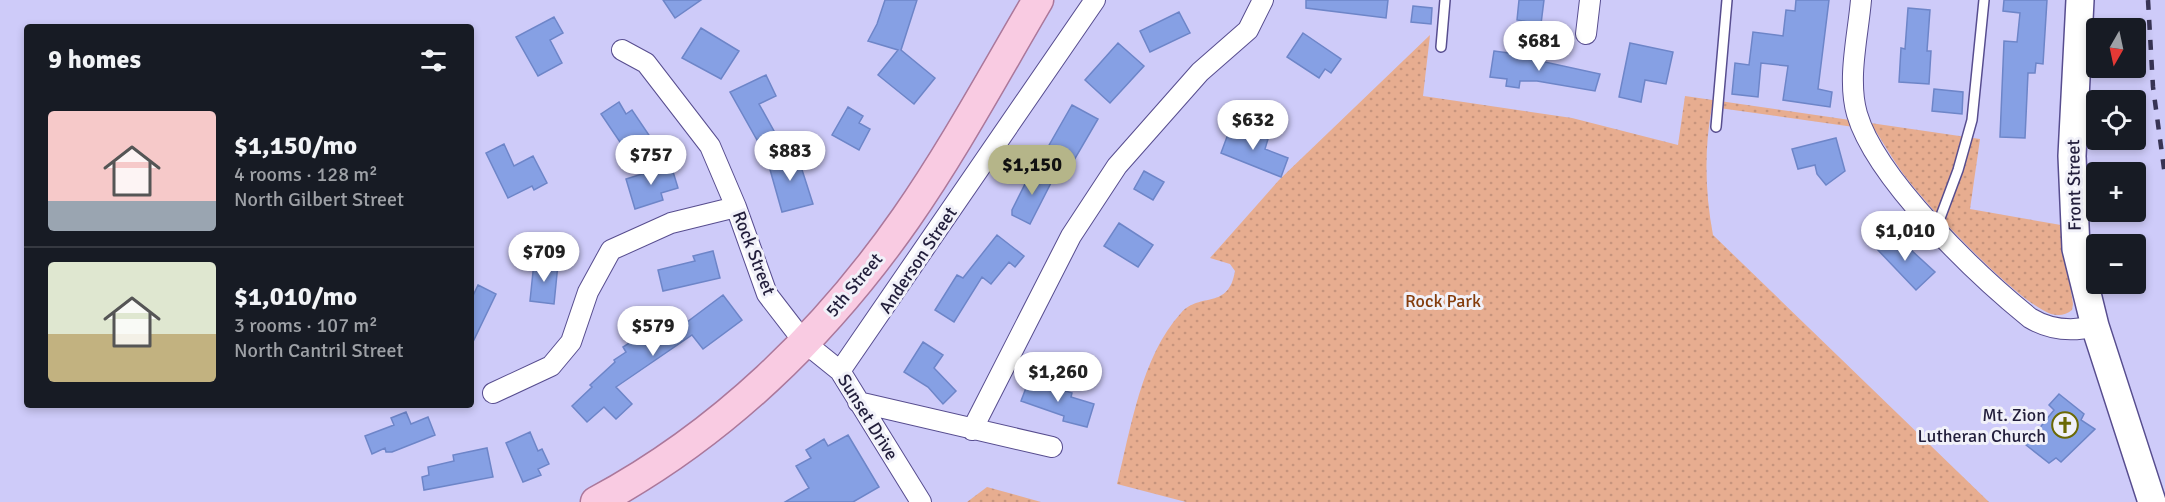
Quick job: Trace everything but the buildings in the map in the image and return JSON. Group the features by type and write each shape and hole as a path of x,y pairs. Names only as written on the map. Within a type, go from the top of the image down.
{"main road":[{"name":"5th Street","path":"596,502 690,444 752,394 804,342 861,278 907,216 1038,0"}],"street":[{"name":"Anderson Street","path":"840,371 1095,0"},
{"path":"972,430 1071,236 1117,166 1200,72 1248,30 1263,0"},
{"path":"1586,34 1590,0"},
{"path":"1861,0 1854,81 1857,114 1890,174 1936,230 2030,318 2059,329 2082,330 2095,326"},
{"name":"Front Street","path":"2080,0 2073,108 2072,207 2079,264 2095,326 2152,502"},
{"name":"Rock Street","path":"622,50 646,63 710,146 736,207 767,294 804,342"},
{"path":"494,393 550,366 571,342 588,292 610,250 671,223 736,207"},
{"name":"Sunset Drive","path":"804,342 840,371 921,502"},
{"path":"858,402 1052,447"}],"lane":[{"path":"1441,47 1445,0"},
{"path":"1716,127 1727,0"},
{"path":"1936,230 1958,170 1972,120 1984,0"}],"green space":[{"name":"Rock Park","path":"1430,35 1423,96 1572,118 1678,145 1685,96 1980,139 1970,209 2061,225 2073,304 2072,310 2067,313 2051,314 2036,306 1997,275 1919,194 1875,130 1712,107 1706,171 1713,235 1989,502 1186,502 1117,484 1139,394 1156,350 1181,313 1197,303 1220,296 1231,283 1235,271 1230,264 1210,258 1279,180"},
{"path":"987,487 1041,502 967,502"}],"railway":[{"path":"2148,0 2153,87 2165,176"}],"place":[{"name":"Mt. Zion Lutheran Church","path":"2065,425"}]}
